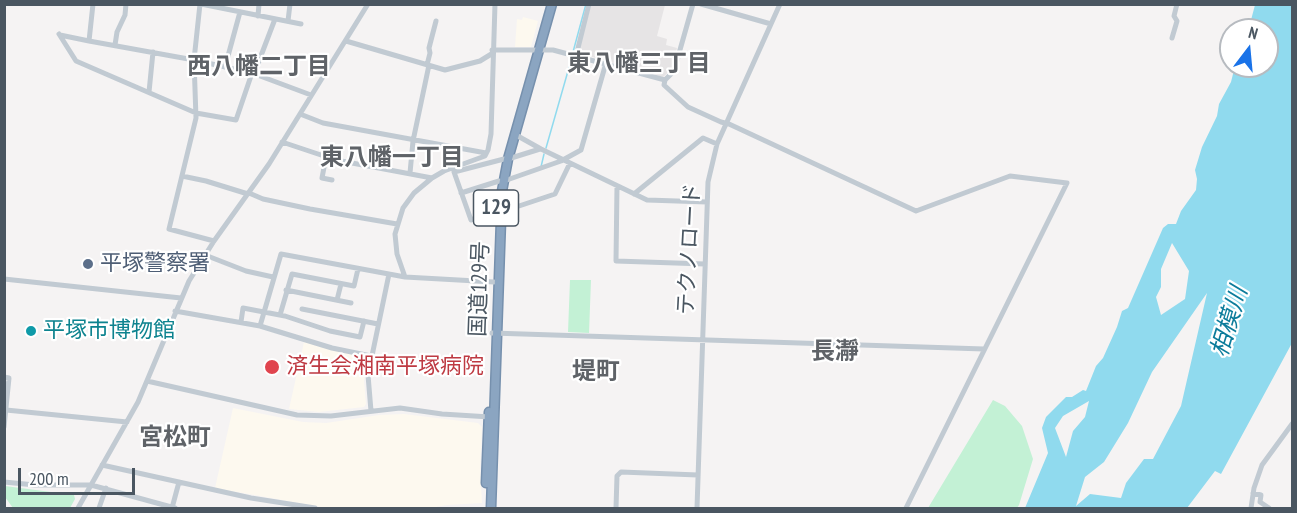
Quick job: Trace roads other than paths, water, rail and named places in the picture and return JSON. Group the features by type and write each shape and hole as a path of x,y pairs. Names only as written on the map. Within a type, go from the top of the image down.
{"highway":[{"name":"国道129号","path":"506,159 516,135 547,4"},
{"name":"国道129号","path":"494,333 494,282 501,181 537,49 552,4"},
{"name":"国道129号","path":"486,508 498,212"},
{"name":"国道129号","path":"490,508 491,417"}],"street":[{"path":"89,41 93,4"},
{"path":"115,45 117,32 125,15 126,4"},
{"path":"214,241 169,229 196,113 194,60 200,4 236,9 258,16 302,24"},
{"path":"258,16 259,4"},
{"path":"288,21 290,4"},
{"path":"78,508 127,422 147,381 181,298 205,255 282,142 368,4"},
{"path":"405,277 397,254 397,225 403,208 414,193 432,178 444,171 485,156 486,153 491,134 495,4"},
{"path":"576,56 589,4"},
{"path":"693,4 674,71 665,80 664,85 688,107 916,211 1010,176 1067,183 906,508"},
{"path":"701,4 771,24"},
{"name":"テクノロード","path":"697,508 706,202 712,163 717,144 780,4"},
{"path":"1172,38 1177,21 1174,16 1177,4"},
{"path":"225,67 236,9"},
{"path":"275,19 253,74 236,120 196,113 76,61 59,34 225,67 253,74 311,95"},
{"path":"410,173 413,141 436,21"},
{"path":"346,41 445,70 480,61 493,51 537,49 553,50 665,80"},
{"path":"149,92 153,52"},
{"path":"461,193 578,153 583,146 606,63"},
{"path":"300,114 323,123 486,153"},
{"path":"516,135 540,149 647,200 706,202"},
{"path":"634,194 703,138 717,144"},
{"path":"282,142 327,157 432,178"},
{"path":"540,149 454,172 471,220 555,194 570,163"},
{"path":"327,157 322,178 332,180"},
{"path":"182,176 263,199 397,225"},
{"path":"617,186 616,261 705,264"},
{"path":"261,326 280,254 405,277 494,282"},
{"path":"205,255 246,271 273,277"},
{"path":"280,315 291,274 354,286 358,269"},
{"path":"371,411 368,375 388,274"},
{"path":"4,279 106,288 181,298"},
{"path":"337,300 341,284"},
{"path":"286,290 351,303"},
{"path":"241,322 243,308 264,311 304,321 330,331 360,337 364,321"},
{"path":"304,321 304,309 378,324"},
{"path":"176,311 261,326 332,348 371,356"},
{"path":"494,333 984,349"},
{"path":"4,377 9,378 4,427"},
{"path":"147,381 297,415 321,416 407,409 491,417"},
{"path":"6,410 127,422"},
{"path":"1251,508 1262,465 1293,424"},
{"path":"102,465 296,507 315,508"},
{"path":"616,508 617,476 621,472 698,475"},
{"path":"4,482 35,485 92,485 173,508 178,482"},
{"path":"99,508 106,488"},
{"path":"1253,493 1261,495 1260,502 1269,508"}],"water":[{"name":"相模川","path":"1255,5 1292,5 1292,343 1221,474 1215,471 1187,508 1025,508 1048,453 1042,428 1046,417 1066,397 1072,397 1083,390 1086,391 1096,366 1103,358 1117,327 1122,311 1128,308 1163,228 1168,224 1176,224 1181,211 1196,190 1195,170 1202,147 1217,116 1219,104 1232,78 1279,78 1279,18 1252,18","holes":["1172,243 1189,271 1185,299 1161,315 1156,297 1161,287 1161,269","1207,293 1181,406 1153,459 1144,459 1126,483 1121,498 1090,494 1076,506 1085,477 1104,462 1128,423 1152,372","1089,401 1085,417 1073,431 1066,457 1055,428 1063,416"]}],"waterway":[{"path":"573,52 586,4"},
{"path":"546,148 572,57"},
{"path":"541,167 544,154"}],"place":[{"name":"平塚警察署","path":"88,264"},
{"name":"平塚市博物館","path":"31,331"},
{"name":"済生会湘南平塚病院","path":"272,367"}],"district":[{"name":"東八幡三丁目","path":"639,64"},
{"name":"西八幡二丁目","path":"259,67"},
{"name":"東八幡一丁目","path":"392,158"},
{"name":"長瀞","path":"835,352"},
{"name":"堤町","path":"596,372"},
{"name":"宮松町","path":"175,438"}]}
